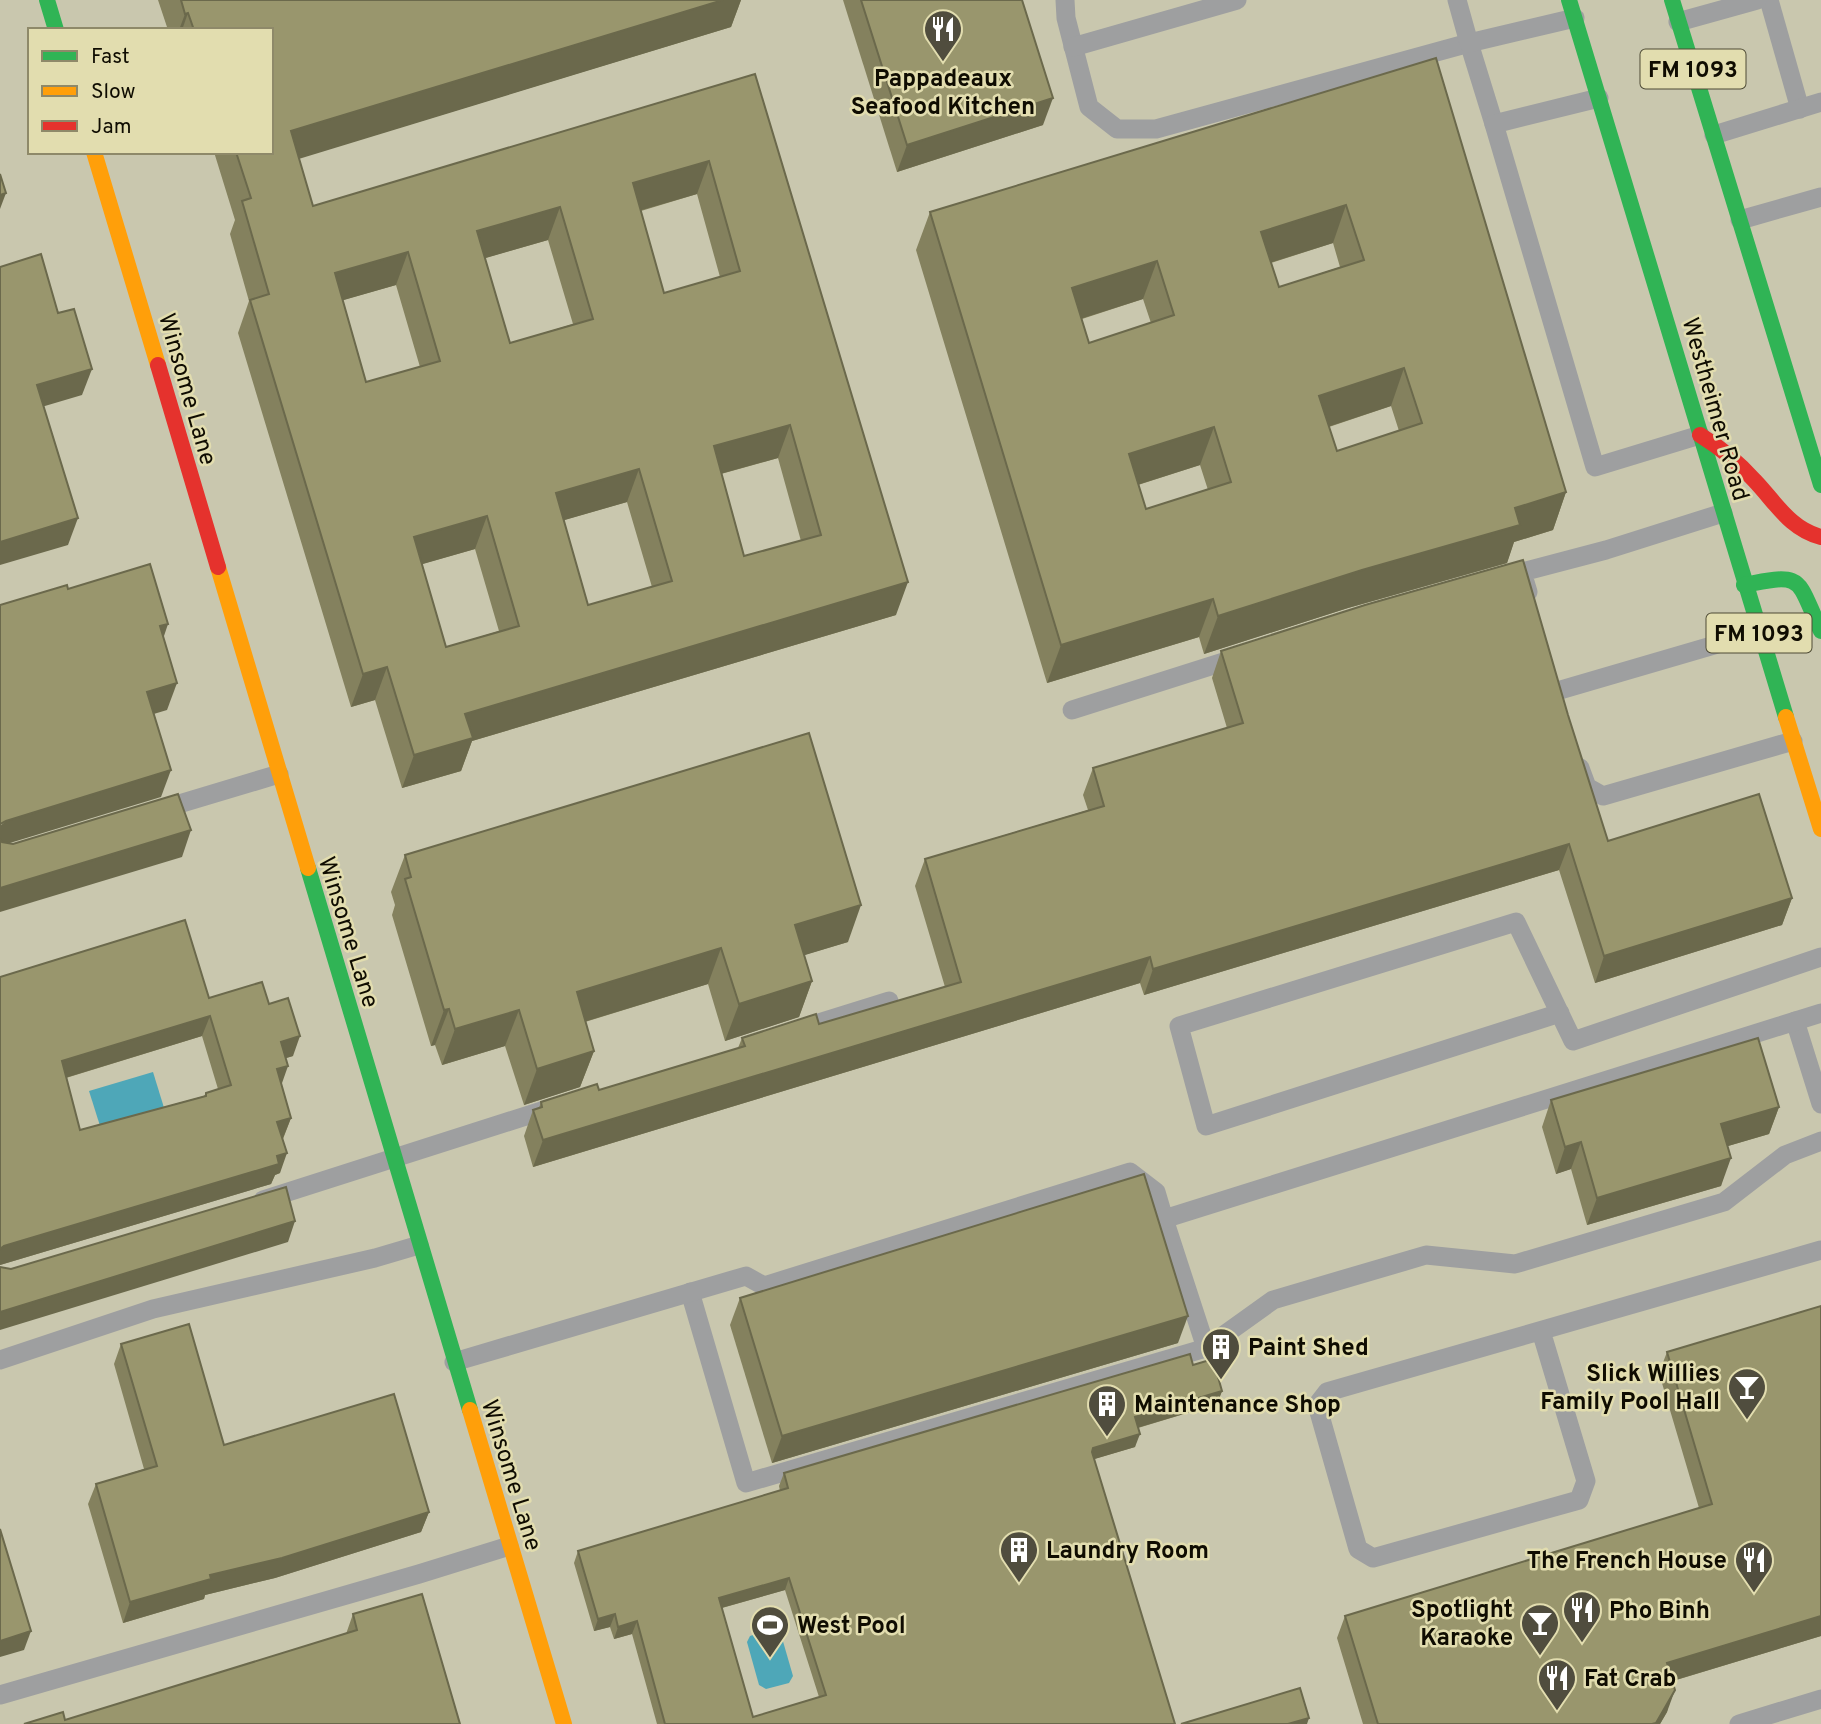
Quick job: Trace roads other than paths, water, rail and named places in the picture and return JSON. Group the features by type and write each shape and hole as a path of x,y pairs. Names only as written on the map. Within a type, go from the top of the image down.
{"street":[{"path":"47,0 56,28"},
{"path":"1664,0 1675,12"},
{"name":"Westheimer Road","path":"1572,9 1744,585 1821,830"},
{"name":"FM 1093","path":"1675,12 1821,485"},
{"name":"Winsome Lane","path":"95,154 564,1724"},
{"path":"1700,435 1720,446 1738,463 1791,524 1809,535 1821,537"},
{"path":"1744,585 1785,578 1798,583 1821,631"}],"lane":[{"path":"1065,0 1066,18 1089,107 1117,129 1156,129 1469,43 1572,9"},
{"path":"1073,47 1237,0"},
{"path":"1457,0 1595,467 1700,435"},
{"path":"1675,12 1757,0"},
{"path":"1769,0 1800,108"},
{"path":"1494,124 1599,97"},
{"path":"1714,135 1821,102"},
{"path":"1740,220 1821,197"},
{"path":"1801,420 1821,414"},
{"path":"1534,612 1516,574 1606,550 1723,513"},
{"path":"1564,715 1555,685 1759,632"},
{"path":"1072,710 1263,649"},
{"path":"1574,751 1587,788 1602,796 1793,741"},
{"path":"141,816 279,775"},
{"path":"1560,1013 1206,1126 1179,1026 1516,922 1560,1013 1573,1041 1821,957"},
{"path":"770,1038 889,1001"},
{"path":"1164,1219 1821,1013"},
{"path":"1795,1021 1821,1104"},
{"path":"251,1203 572,1102"},
{"path":"690,1292 746,1483 1206,1348 1273,1300 1426,1255 1515,1264 1724,1202 1785,1155 1821,1141"},
{"path":"454,1362 746,1276 764,1286 1130,1172 1156,1192 1206,1348"},
{"path":"0,1360 153,1309 375,1258 419,1245"},
{"path":"1541,1331 1586,1480 1579,1500 1373,1558 1358,1549 1318,1405 1328,1392 1821,1250"},
{"path":"0,1695 509,1546"},
{"path":"1739,1724 1785,1717 1821,1699"}],"water":[{"path":"153,1072 165,1111 101,1129 89,1091"},
{"name":"West Pool","path":"774,1628 780,1631 793,1676 789,1683 766,1689 759,1685 747,1642 750,1636"}],"place":[{"name":"Pappadeaux Seafood Kitchen","path":"943,63"},
{"name":"Paint Shed","path":"1221,1381"},
{"name":"Slick Willies Family Pool Hall","path":"1747,1421"},
{"name":"Maintenance Shop","path":"1107,1438"},
{"name":"Laundry Room","path":"1019,1584"},
{"name":"The French House","path":"1754,1594"},
{"name":"Pho Binh","path":"1582,1644"},
{"name":"Spotlight Karaoke","path":"1540,1657"},
{"name":"West Pool","path":"770,1659"},
{"name":"Fat Crab","path":"1557,1712"}]}
